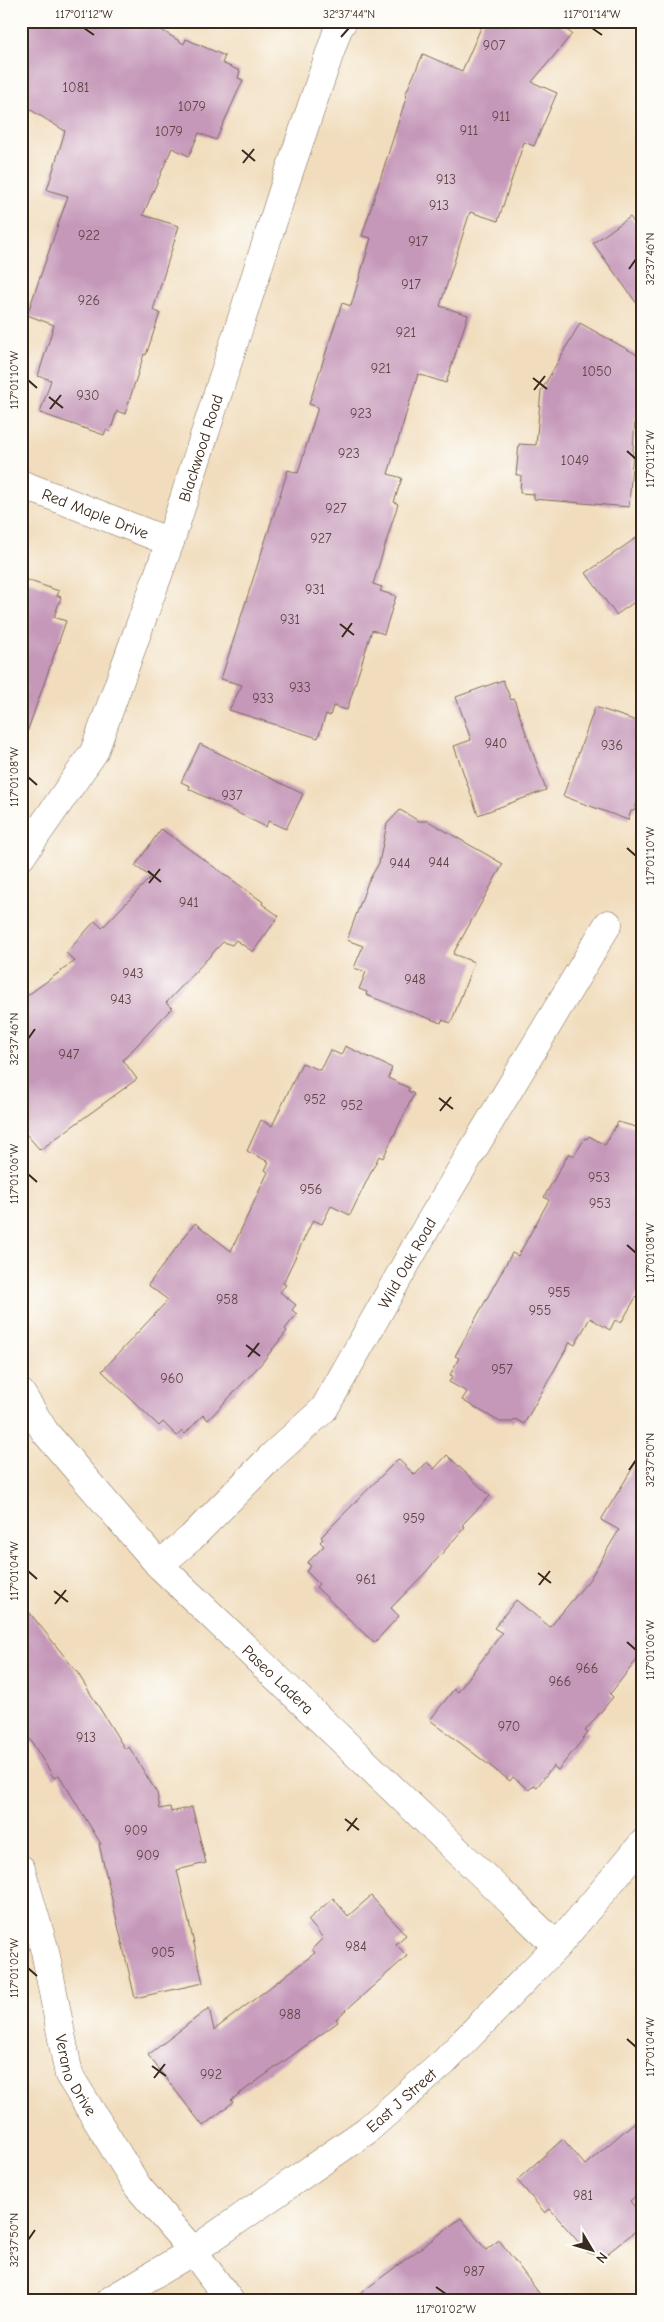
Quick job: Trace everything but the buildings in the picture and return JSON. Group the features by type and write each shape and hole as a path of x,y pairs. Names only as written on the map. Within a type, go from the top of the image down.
{"street":[{"name":"Blackwood Road","path":"21,857 94,752 170,542 335,24"},
{"name":"Red Maple Drive","path":"21,484 170,542"},
{"name":"Wild Oak Road","path":"159,1565 191,1538 276,1452 324,1409 428,1225 608,924"},
{"name":"Paseo Ladera","path":"21,1393 45,1432 159,1565 557,1946"},
{"name":"East J Street","path":"109,2301 193,2251 366,2131 444,2062 557,1946 643,1843"},
{"name":"Verano Drive","path":"21,1869 46,1951 69,2075 138,2187 193,2251 230,2301"}]}
